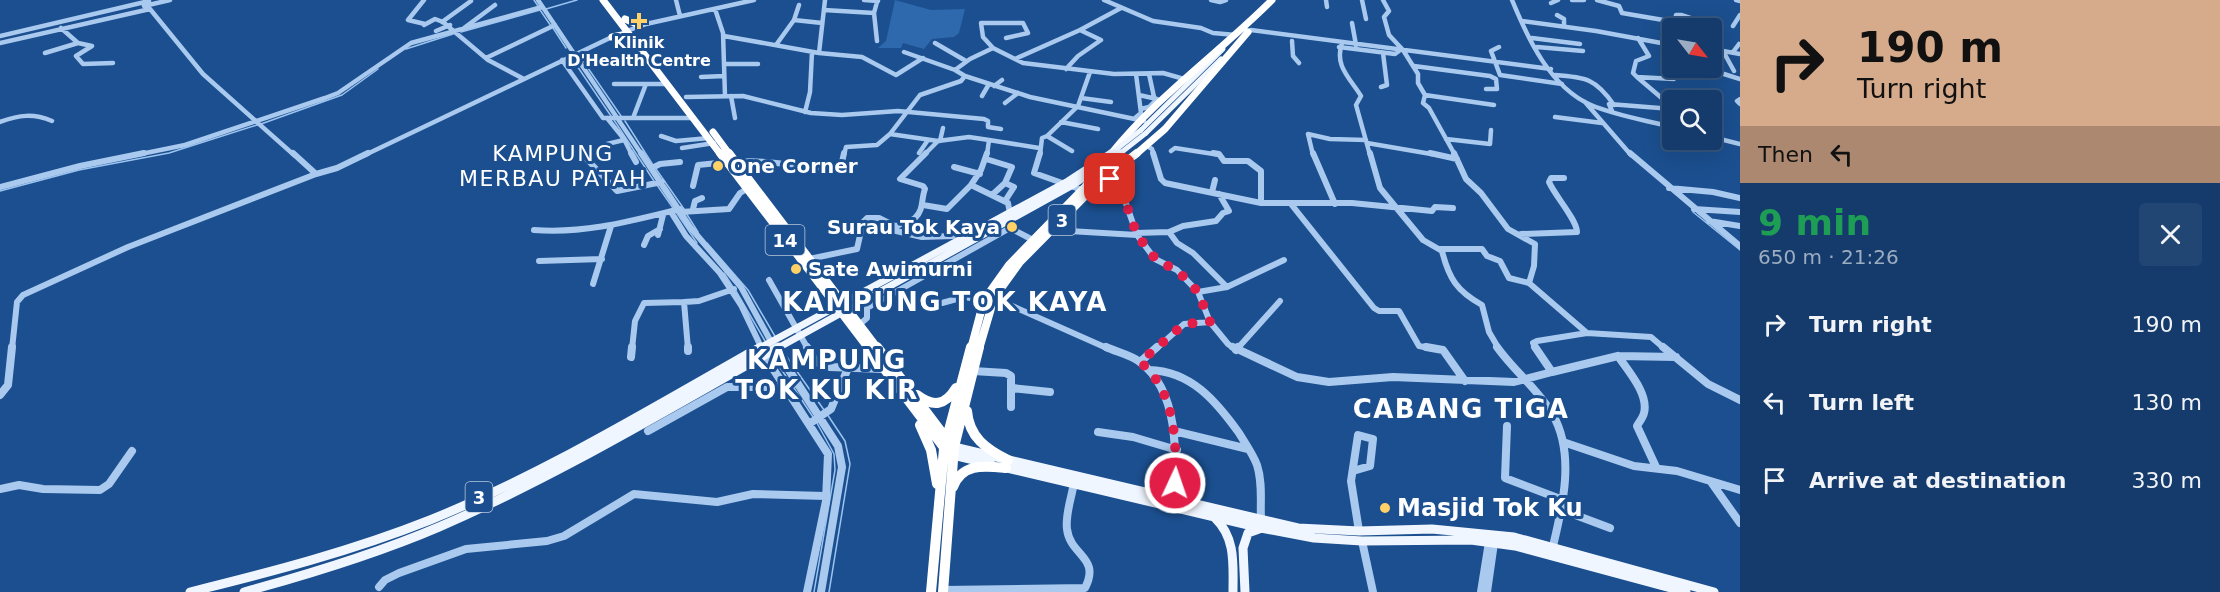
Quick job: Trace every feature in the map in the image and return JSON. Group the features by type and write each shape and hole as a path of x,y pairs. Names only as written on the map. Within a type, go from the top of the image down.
{"highway":[{"name":"14","path":"603,0 632,25"},
{"name":"14","path":"610,0 632,25 635,38 668,84 711,140 732,162"},
{"name":"3","path":"939,591 948,508 949,447 968,394 986,319 994,298 1020,262 1105,177 1146,146 1174,119 1272,0"},
{"name":"3","path":"939,591 938,519 949,447 962,376 984,300 1009,265 1082,190 1140,119 1191,80 1279,0"},
{"path":"632,25 639,30 635,38 612,35 617,30 632,25"},
{"name":"14","path":"635,38 686,97 777,230 882,369 912,408 949,447"},
{"path":"1140,119 1135,133 1147,139 1153,138 1174,119"},
{"name":"14","path":"748,186 773,211 949,447"},
{"path":"773,211 770,215 777,230"},
{"path":"900,379 926,402 939,404 951,399 962,376"},
{"path":"968,394 966,423 969,430 985,448 1007,464"},
{"path":"912,408 927,439 933,461 938,493 938,519"},
{"path":"948,508 955,482 963,471 979,465 1007,464"}],"main road":[{"name":"3","path":"190,592 307,563 429,520 527,475 751,358 1073,185 1102,167 1144,131 1191,80 1244,34"},
{"path":"244,592 307,575 436,528 534,482 751,358"},
{"path":"949,447 1213,517 1261,524"},
{"path":"1007,464 1174,499 1314,538 1469,531 1553,546 1714,592"},
{"path":"1213,517 1222,523 1230,539 1234,592"},
{"path":"1245,592 1244,542 1248,533 1261,524"},
{"path":"1361,536 1437,538 1492,543 1551,554 1686,592"}],"street":[{"path":"0,40 148,6 152,0"},
{"path":"60,27 170,0"},
{"path":"424,0 408,20 425,24 434,19 460,29"},
{"path":"538,0 574,54 594,92 602,117 617,119 694,118"},
{"path":"676,0 680,16"},
{"path":"632,25 754,0"},
{"path":"819,53 825,0"},
{"path":"864,0 878,1 874,13 877,41"},
{"path":"1104,0 1153,21 1201,28 1213,33 1244,34 1342,45 1383,53 1395,54 1401,50"},
{"path":"1211,0 1220,2 1226,0"},
{"path":"1326,0 1327,7"},
{"path":"1362,0 1366,19"},
{"path":"1383,0 1389,11 1384,17 1388,34 1419,75 1418,83 1425,95 1423,103 1429,108 1446,139 1453,159 1466,180 1481,193 1503,225 1533,242 1536,247 1529,283"},
{"path":"1512,0 1537,47 1562,84 1586,102 1635,159 1740,246"},
{"path":"1551,3 1558,0"},
{"path":"1572,0 1584,0"},
{"path":"1598,0 1619,6 1622,13 1631,16 1662,20"},
{"path":"442,22 471,1"},
{"path":"0,40 161,2"},
{"path":"777,45 794,20 799,4"},
{"path":"460,29 495,5"},
{"path":"148,6 192,64 316,174"},
{"path":"0,188 80,166 171,149 334,94 402,47 542,7"},
{"path":"1015,59 1080,30 1121,8"},
{"path":"715,9 724,36 724,76 735,118"},
{"path":"824,10 874,13"},
{"path":"1557,15 1564,20 1564,26"},
{"path":"1676,18 1676,15 1689,18"},
{"path":"1733,26 1740,15"},
{"path":"794,20 822,23"},
{"path":"1522,21 1662,43"},
{"path":"1006,38 1028,33 1023,23 982,22 983,37 993,48 1031,65 1090,72 1163,74 1191,80"},
{"path":"1352,23 1356,45"},
{"path":"436,31 450,25"},
{"path":"486,58 555,25"},
{"path":"60,27 78,43"},
{"path":"460,29 462,37 486,58 522,78"},
{"path":"1066,69 1078,56 1101,40 1080,30"},
{"path":"1244,34 1292,41 1401,50 1551,69"},
{"path":"0,395 8,385 17,302 23,296 128,247 316,174 337,168 612,35"},
{"path":"724,36 819,53 862,57 896,75 923,58"},
{"path":"1532,38 1580,44"},
{"path":"1638,38 1649,56 1636,61 1633,73 1662,98"},
{"path":"1292,41 1293,56 1299,63"},
{"path":"45,53 78,43 92,46 76,56 83,64 113,63"},
{"path":"935,43 966,61"},
{"path":"1733,52 1739,44"},
{"path":"1342,45 1338,55 1345,76 1352,81 1361,96 1356,105 1380,188 1423,240 1440,249 1482,249 1487,256 1500,261 1509,278 1529,283 1587,333"},
{"path":"1499,47 1491,50 1493,61 1500,75 1562,84"},
{"path":"1537,47 1583,51"},
{"path":"955,70 966,61 993,48"},
{"path":"904,51 965,76 1018,93 1108,115 1140,119 1141,109 1136,74"},
{"path":"1723,51 1740,54"},
{"path":"1723,51 1734,70"},
{"path":"805,112 808,107 809,77 813,72 813,52"},
{"path":"1381,87 1387,82 1383,53"},
{"path":"562,60 617,119 627,139"},
{"path":"724,64 758,64"},
{"path":"1414,66 1495,78 1497,89 1486,89"},
{"path":"1082,190 1034,174 1039,163 1042,138 1047,136 1077,106 1090,72"},
{"path":"1141,109 1149,107 1157,99 1154,97 1149,74"},
{"path":"1724,74 1740,79"},
{"path":"1555,75 1593,79 1602,87 1614,105"},
{"path":"701,77 724,76"},
{"path":"693,186 698,165 752,159 838,168 843,165 843,150 846,147 877,145 890,134 920,95 961,81 965,76"},
{"path":"1637,77 1674,79"},
{"path":"982,96 992,85 1002,80"},
{"path":"614,84 668,84"},
{"path":"633,118 646,84"},
{"path":"1005,103 1018,93"},
{"path":"1425,95 1494,105"},
{"path":"686,97 743,96 805,112 842,115 906,112 984,118 988,121 988,127 1001,129"},
{"path":"1139,96 1154,97"},
{"path":"1081,98 1111,102"},
{"path":"1586,102 1662,124"},
{"path":"1612,111 1609,104 1662,108"},
{"path":"0,122 25,113 40,115 52,121"},
{"path":"1555,117 1602,123"},
{"path":"608,118 635,150 654,167 658,183 681,211 736,289 781,359 792,385 815,421 838,446 842,461 821,592"},
{"path":"1061,122 1098,129"},
{"path":"809,259 857,249 863,222 867,218 879,218 895,226 915,218 923,205 925,187 900,179 939,141 943,128"},
{"path":"1446,139 1490,144 1491,130"},
{"path":"890,134 939,141 969,137 1039,148"},
{"path":"1335,204 1315,162 1308,134 1330,139 1366,141 1401,147 1453,159"},
{"path":"661,136 676,141 711,140"},
{"path":"1047,136 1072,151"},
{"path":"1722,138 1740,144"},
{"path":"607,150 606,145 609,143 627,139"},
{"path":"682,148 711,140"},
{"path":"919,153 928,140"},
{"path":"923,205 947,209 980,174 986,159 989,140"},
{"path":"1146,146 1152,149 1161,178 1165,183 1261,203 1335,204 1432,211 1434,207 1453,207"},
{"path":"1171,151 1175,148 1192,150 1219,154 1224,160 1251,162 1262,171 1261,203"},
{"path":"635,150 636,162"},
{"path":"583,155 616,190 658,183"},
{"path":"986,159 1012,167 1005,183 992,195"},
{"path":"654,167 680,162"},
{"path":"954,167 980,174"},
{"path":"1105,177 1123,195 1136,234 1157,261 1177,270 1198,292 1210,322 1236,350 1297,377 1312,381 1335,382 1358,378 1393,377 1504,382 1524,380 1618,356 1677,357"},
{"path":"1520,234 1577,232 1578,225 1555,196 1549,182 1551,178 1564,178"},
{"path":"1212,192 1215,180"},
{"path":"1005,183 1014,187 1005,201"},
{"path":"971,185 1005,201 1010,206 1010,228"},
{"path":"534,230 561,232 611,226 632,219 681,211 729,209 748,186"},
{"path":"1669,188 1713,192 1740,198"},
{"path":"1052,230 1136,234 1169,232 1179,227 1218,220 1223,213 1229,211 1219,194"},
{"path":"681,211 702,198"},
{"path":"1291,204 1374,308 1379,311 1399,310 1419,346 1443,350 1465,381"},
{"path":"1694,209 1740,212"},
{"path":"644,245 648,236 659,232 663,215"},
{"path":"1708,221 1740,225"},
{"path":"593,284 611,226"},
{"path":"895,226 893,231 900,234 942,238 953,236"},
{"path":"1010,228 1033,240"},
{"path":"859,325 867,318 867,308 1010,228"},
{"path":"1169,232 1177,243 1193,253 1227,287"},
{"path":"1440,249 1445,267 1454,282 1468,298 1482,305 1490,334 1553,415 1563,442 1563,500 1553,546"},
{"path":"539,261 602,259"},
{"path":"1198,292 1227,287 1284,260"},
{"path":"769,280 812,357 823,365 882,369"},
{"path":"631,357 634,327 640,307 644,303 699,301 736,289"},
{"path":"736,289 741,305 770,364 792,385 815,421 829,460 825,496 807,592"},
{"path":"942,303 964,297 984,300"},
{"path":"994,298 1140,362 1149,370 1168,406 1174,431 1177,450 1174,499"},
{"path":"1236,350 1245,338 1267,320 1280,301"},
{"path":"684,302 688,351"},
{"path":"1140,362 1184,324 1210,322"},
{"path":"1552,372 1533,343 1587,333 1645,336 1657,340 1708,384 1740,400"},
{"path":"1618,356 1644,400 1644,415 1637,426 1656,467"},
{"path":"815,421 834,404 848,368"},
{"path":"1149,370 1159,369 1173,373 1212,398 1222,408 1258,467 1261,524"},
{"path":"973,371 1011,376 1011,407"},
{"path":"648,431 727,387 792,385"},
{"path":"1012,388 1050,392"},
{"path":"1507,426 1505,478 1563,500"},
{"path":"1174,431 1248,449"},
{"path":"1098,432 1133,437 1177,450"},
{"path":"1353,471 1370,466 1373,439 1358,435 1351,481 1373,592"},
{"path":"1563,442 1634,466 1656,467 1740,490"},
{"path":"0,489 19,485 43,489 100,490 109,484 132,451"},
{"path":"939,591 1085,588 1090,567 1089,561 1070,540 1067,531 1074,482"},
{"path":"1710,482 1740,523"},
{"path":"379,586 399,573 466,549 547,541 564,536 634,494 717,502 753,494 825,496"},
{"path":"1562,510 1610,528"},
{"path":"1481,592 1492,543"},
{"path":"1487,592 1492,543"}],"shaded area":[{"path":"895,0 931,10 965,9 959,33 954,37 932,39 924,49 903,43 901,48 878,48 886,41"}],"waterway":[{"path":"534,0 538,6"},
{"path":"546,9 577,0"},
{"path":"461,32 540,10 551,26"},
{"path":"553,28 566,48"},
{"path":"406,49 453,34"},
{"path":"579,55 621,116"},
{"path":"573,60 611,116"},
{"path":"261,124 342,95 378,69"},
{"path":"614,120 654,181"},
{"path":"625,121 653,165"},
{"path":"0,191 79,170 169,153 257,125"},
{"path":"656,169 684,209"},
{"path":"657,185 673,208"},
{"path":"676,212 697,243"},
{"path":"1693,212 1740,250"},
{"path":"686,213 698,232"},
{"path":"707,243 748,290 776,338"},
{"path":"724,273 733,287"},
{"path":"736,291 765,341"},
{"path":"782,350 824,410"},
{"path":"772,356 790,382"},
{"path":"794,388 813,417"},
{"path":"827,414 845,441 850,464 829,592"},
{"path":"814,592 835,470 834,454 817,423"}],"place":[{"name":"Klinik D'Health Centre","path":"639,21"},
{"name":"One Corner","path":"718,166"},
{"name":"Surau Tok Kaya","path":"1012,227"},
{"name":"Sate Awimurni","path":"796,269"},
{"name":"Masjid Tok Ku","path":"1385,508"}],"district":[{"name":"KAMPUNG MERBAU PATAH","path":"553,166"},
{"name":"KAMPUNG TOK KAYA","path":"945,302"},
{"name":"KAMPUNG TOK KU KIR","path":"827,375"},
{"name":"CABANG TIGA","path":"1461,409"}],"route":[{"path":"1110,179 1125,199 1137,235 1157,261 1177,270 1198,292 1210,322 1184,324 1177,328 1140,362 1152,372 1168,406 1177,450 1175,483"}]}
